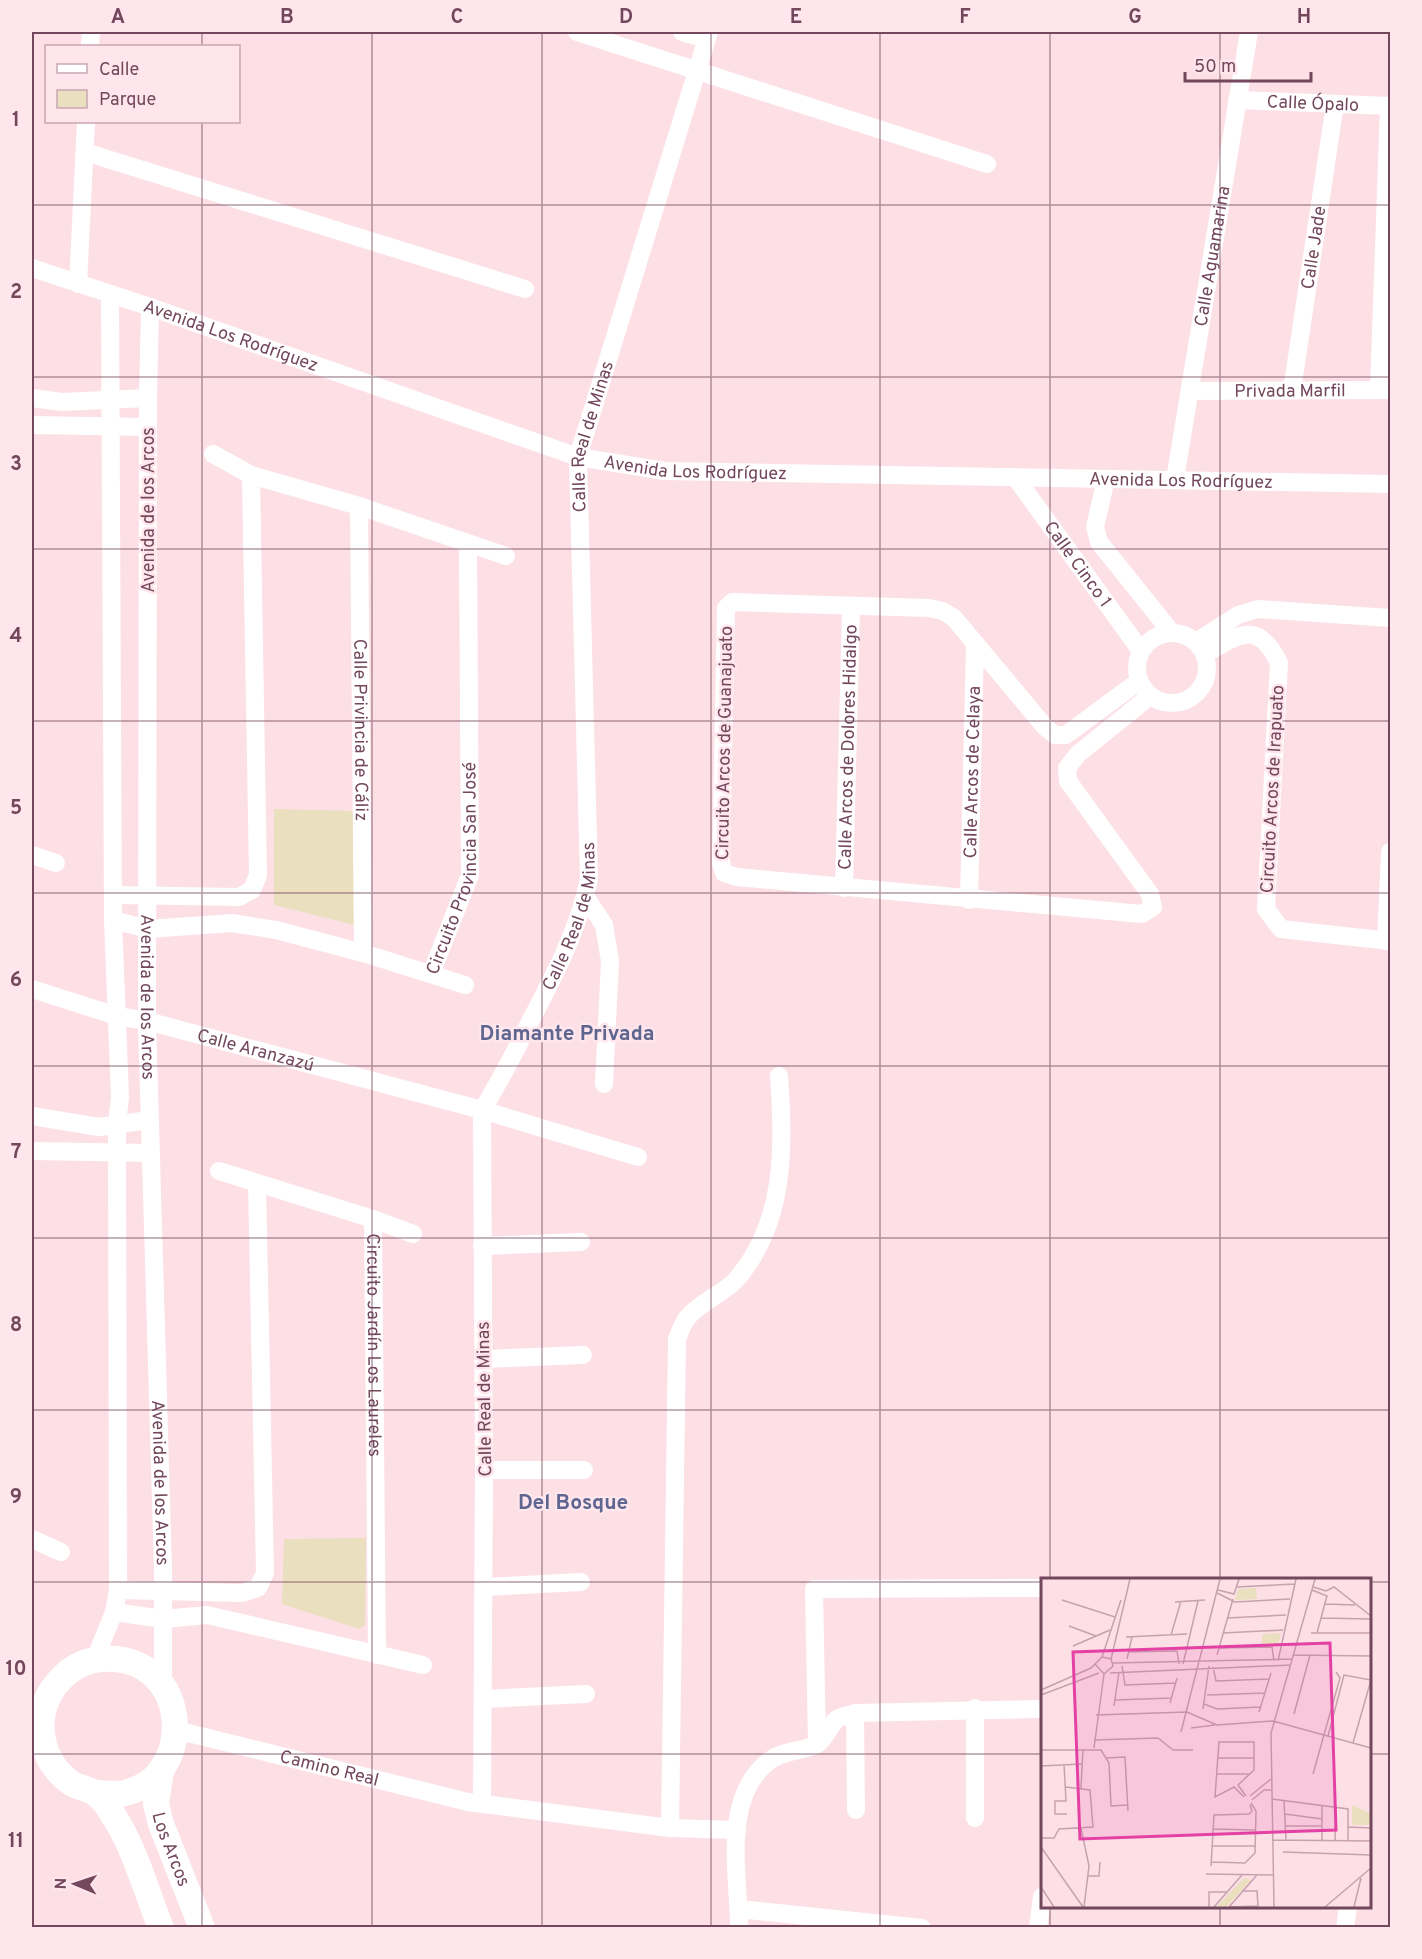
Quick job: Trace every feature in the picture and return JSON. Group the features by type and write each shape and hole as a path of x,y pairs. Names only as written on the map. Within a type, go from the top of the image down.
{"main road":[{"path":"115,1658 135,1664 150,1672 163,1685 174,1708 176,1730 172,1751 161,1770 143,1785 120,1794 96,1793 72,1784 53,1766 37,1739 46,1698 62,1676 75,1667 95,1659 115,1658"},
{"path":"32,1684 62,1676"},
{"name":"Los Arcos","path":"161,1770 156,1804 161,1824 201,1928"},
{"path":"96,1793 122,1829 161,1928"}],"street":[{"path":"577,32 987,164"},
{"path":"682,32 708,35"},
{"name":"Calle Aguamarina","path":"1175,479 1249,32"},
{"name":"Calle Real de Minas","path":"482,1804 484,1470 482,1110 506,1071 557,969 585,896 590,854 578,457 708,35"},
{"name":"Calle Ópalo","path":"1237,100 1390,106"},
{"name":"Calle Jade","path":"1292,390 1335,104"},
{"path":"1385,390 1390,106"},
{"path":"78,284 87,123"},
{"path":"85,152 525,289"},
{"name":"Avenida Los Rodríguez","path":"32,268 578,457 665,471 1390,484"},
{"name":"Avenida de los Arcos","path":"95,1659 114,1612 118,1590 117,1124 120,1097 113,920 110,294"},
{"name":"Avenida de los Arcos","path":"150,307 147,1021 163,1593 163,1685"},
{"name":"Privada Marfil","path":"1190,391 1385,390"},
{"path":"32,398 62,402 148,399"},
{"path":"32,424 148,427"},
{"path":"213,454 251,475 359,506 468,545 506,556"},
{"path":"113,895 239,897 252,890 258,874 251,475"},
{"name":"Calle Cinco 1","path":"1016,478 1141,651"},
{"path":"1106,479 1095,527 1099,542 1172,633"},
{"name":"Calle Privincia de Cáliz","path":"359,506 363,953"},
{"name":"Circuito Provincia San José","path":"113,920 148,929 232,923 276,930 431,974 470,875 468,545"},
{"name":"Circuito Arcos de Guanajuato","path":"1139,681 1066,735 1055,735 1045,727 954,618 943,611 929,608 732,602 726,608 725,620 721,863 724,873 737,877 844,888 1142,914 1153,907 1150,894 1068,781 1067,768 1078,754 1150,696"},
{"name":"Calle Arcos de Dolores Hidalgo","path":"844,888 851,607"},
{"path":"1200,648 1238,615 1257,609 1390,618"},
{"path":"1172,633 1185,635 1200,648 1208,668 1206,681 1193,697 1175,704 1162,702 1150,696 1139,681 1138,660 1141,651 1154,638 1172,633"},
{"name":"Circuito Arcos de Irapuato","path":"1200,648 1236,636 1255,635 1270,645 1279,663 1266,909 1281,929 1388,941"},
{"name":"Calle Arcos de Celaya","path":"969,900 975,644"},
{"path":"1388,941 1390,852"},
{"path":"32,855 56,863"},
{"path":"585,896 604,925 610,961 604,1084"},
{"path":"431,974 465,985"},
{"name":"Calle Aranzazú","path":"32,989 117,1016 147,1021 482,1110 638,1157"},
{"path":"670,1828 677,1339 687,1318 732,1284 753,1259 771,1221 781,1168 783,1131 779,1076"},
{"path":"32,1116 99,1127 149,1120"},
{"path":"32,1151 151,1153"},
{"name":"Circuito Jardín Los Laureles","path":"219,1171 374,1219 377,1654"},
{"path":"118,1590 163,1593 242,1593 258,1588 265,1573 257,1183"},
{"path":"374,1219 413,1234"},
{"path":"482,1246 581,1242"},
{"path":"483,1359 583,1355"},
{"path":"484,1470 584,1470"},
{"path":"32,1539 61,1552"},
{"path":"484,1587 581,1582"},
{"path":"817,1744 814,1589 1041,1588"},
{"path":"114,1612 163,1619 207,1615 423,1665"},
{"path":"483,1699 586,1694"},
{"path":"739,1928 737,1830 745,1793 754,1775 770,1760 787,1751 817,1744 837,1719 855,1713 975,1708 1041,1709"},
{"path":"975,1708 975,1818"},
{"path":"855,1713 856,1810"},
{"name":"Camino Real","path":"176,1730 482,1804 670,1828 737,1830"},
{"path":"1038,1928 1041,1905"},
{"path":"1345,1928 1348,1908"},
{"path":"739,1909 854,1925 922,1928"}],"green space":[{"path":"274,809 354,811 354,925 274,905"},
{"path":"366,1538 365,1625 359,1629 282,1604 284,1539"}],"district":[{"name":"Diamante Privada","path":"567,1033"},
{"name":"Del Bosque","path":"573,1502"}]}
